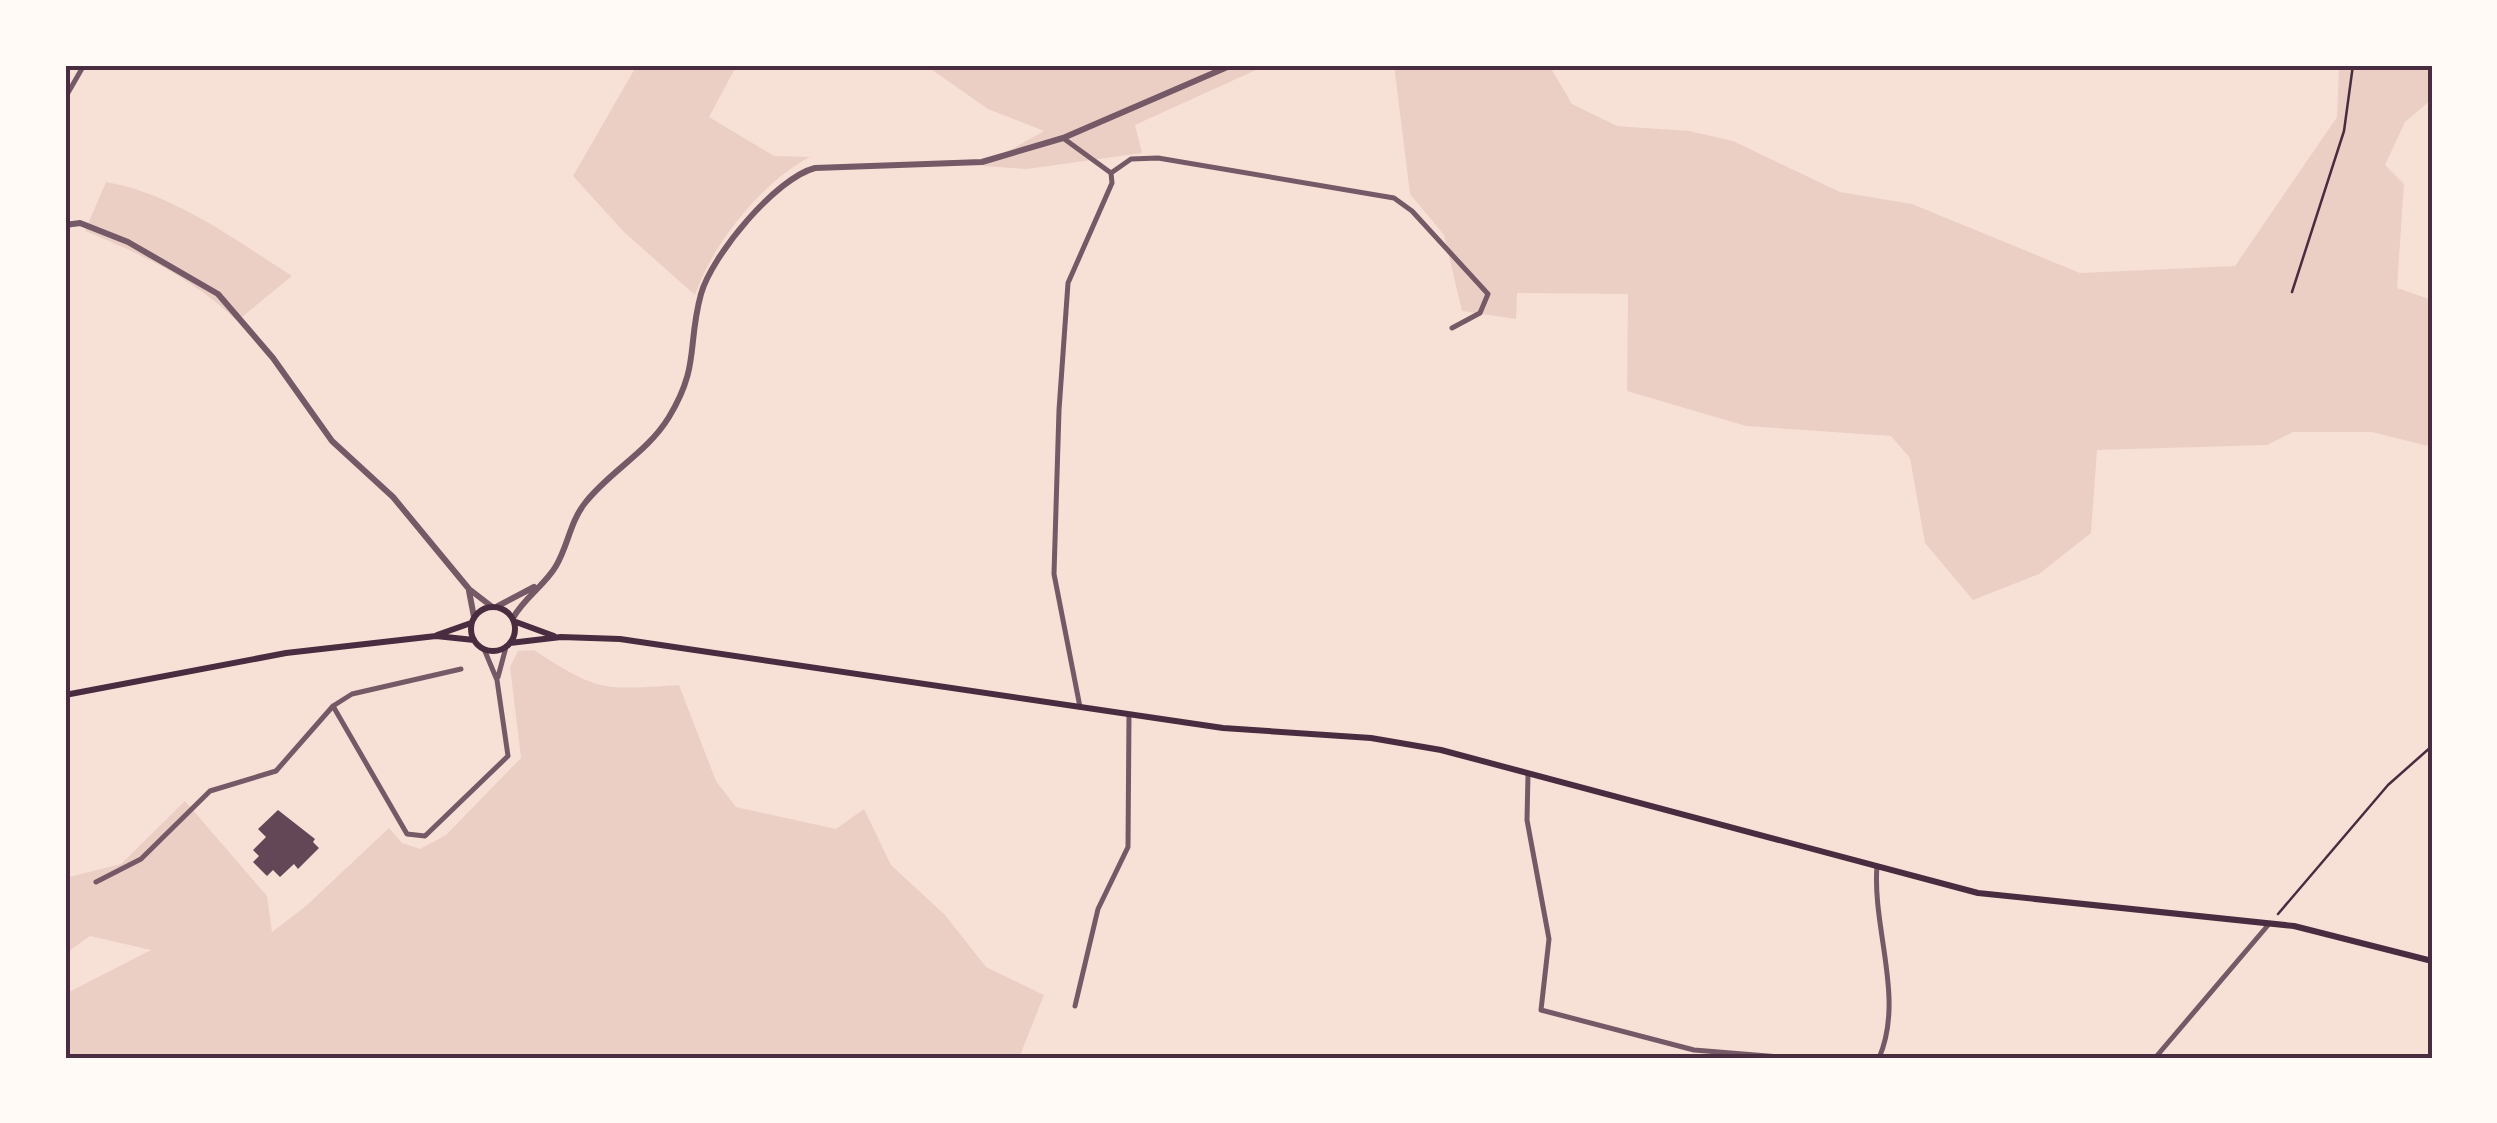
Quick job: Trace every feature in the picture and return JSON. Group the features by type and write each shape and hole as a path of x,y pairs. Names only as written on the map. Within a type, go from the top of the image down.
{"main road":[{"path":"436,636 495,606 515,620 560,637"},
{"path":"473,620 474,640"},
{"path":"508,645 515,620"},
{"path":"65,695 235,660 436,636 474,640 484,649 560,637 684,648 1223,728 1371,738 1441,750 1978,893 2270,924 2432,961"}],"street":[{"path":"65,98 84,65"},
{"path":"515,620 554,570 586,500 640,455 675,408 691,377 698,307 707,278 791,177 815,168 982,162 1063,138 1232,65"},
{"path":"1063,138 1111,173 1112,183 1068,283 1054,492 1054,574 1080,708"},
{"path":"1111,173 1131,159 1158,158 1394,198 1412,211 1488,294 1480,312 1452,328"},
{"path":"65,225 80,223 128,242 218,294 274,358 332,440 393,497 469,589 495,606 544,581"},
{"path":"469,589 473,620"},
{"path":"498,680 508,645"},
{"path":"333,706 407,834 418,838 508,756 498,680 484,649"},
{"path":"96,882 141,860 210,791 276,772 333,706 352,694 461,668"},
{"path":"1075,1006 1098,909 1128,847 1129,715"},
{"path":"1528,774 1527,820 1549,939 1540,1010 1694,1050 1791,1058"},
{"path":"1878,864 1889,999 1886,1042 1879,1058"},
{"path":"2156,1058 2270,924"}],"path":[{"path":"2292,292 2344,131 2353,65"},
{"path":"2270,924 2388,786 2432,746"}],"shaded area":[{"path":"637,65 737,65 709,117 774,156 810,157 774,182 741,216 714,255 695,295 624,232 573,176"},
{"path":"925,65 1267,65 1135,125 1142,153 1027,169 982,166 1044,131 988,109"},
{"path":"1394,65 1549,65 1572,104 1617,126 1689,131 1733,141 1840,192 1912,204 2080,273 2235,266 2337,117 2339,65 2432,65 2432,99 2405,122 2385,165 2404,184 2397,288 2432,300 2432,447 2372,432 2293,432 2267,445 2097,450 2091,533 2039,574 1973,600 1925,543 1910,458 1891,436 1746,426 1627,391 1628,294 1517,293 1516,319 1462,311 1444,235 1410,194"},
{"path":"106,182 179,207 292,276 237,321 166,268 85,231"},
{"path":"534,650 573,674 602,685 679,685 716,781 736,807 836,829 864,809 891,865 945,915 986,967 1044,995 1019,1058 65,1058 65,994 151,950 90,936 65,954 65,878 121,864 185,801 267,896 272,932 306,906 389,828 402,843 420,849 446,835 521,758 510,667 518,651"}],"building":[{"path":"278,810 315,839 313,842 319,848 298,869 294,864 280,877 273,870 267,876 253,862 259,856 253,850 266,837 258,829"}]}
